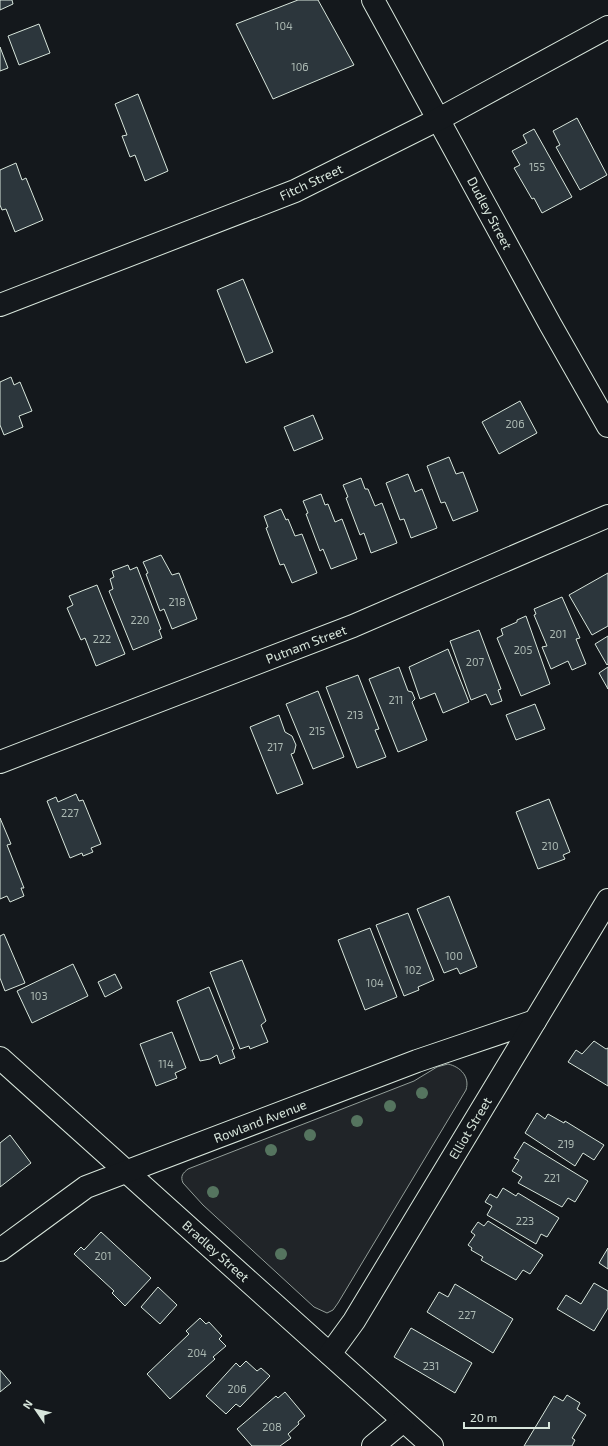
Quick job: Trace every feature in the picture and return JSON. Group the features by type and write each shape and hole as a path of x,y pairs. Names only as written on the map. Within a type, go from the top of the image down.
{"street":[{"name":"Dudley Street","path":"373,0 550,324 608,426"},
{"name":"Fitch Street","path":"0,305 294,191 439,119 608,27"},
{"name":"Putnam Street","path":"0,762 353,626 608,516"},
{"name":"Elliot Street","path":"330,1354 354,1321 608,900"},
{"name":"Rowland Avenue","path":"0,1250 86,1187 417,1061 535,1021"},
{"name":"Bradley Street","path":"0,1058 432,1446"},
{"path":"373,1446 403,1421"}],"shaded area":[{"path":"448,1064 453,1065 463,1073 467,1081 466,1090 338,1303 333,1310 327,1313 314,1307 203,1205 183,1183 182,1175 188,1169 414,1081 437,1067"}],"building":[{"path":"0,0 12,0 13,4 0,10"},
{"path":"298,0 318,0 354,65 273,99 236,24"},
{"path":"39,24 50,53 19,65 8,36"},
{"path":"0,47 8,68 0,71"},
{"path":"138,94 168,171 145,181 135,155 130,157 122,136 127,135 115,104"},
{"path":"577,118 607,175 580,190 556,147 560,145 553,131"},
{"path":"534,129 572,197 542,213 514,168 520,165 512,151 527,143 523,135"},
{"path":"16,163 22,180 26,178 43,220 15,232 6,209 2,210 0,205 0,170"},
{"path":"243,279 273,352 246,363 217,290"},
{"path":"11,377 14,385 20,382 32,411 19,416 23,427 4,435 0,425 0,382"},
{"path":"520,401 537,433 499,454 482,422"},
{"path":"313,415 323,439 294,451 284,427"},
{"path":"449,457 456,474 463,472 478,511 453,521 445,502 441,503 427,466"},
{"path":"408,474 415,492 422,489 437,528 411,538 404,519 400,520 386,483"},
{"path":"361,478 365,489 368,489 375,506 382,503 397,543 371,553 364,533 360,535 346,498 348,497 343,485"},
{"path":"321,494 325,505 328,504 335,522 342,519 357,559 331,569 323,549 320,551 306,514 308,513 303,501"},
{"path":"281,509 286,520 288,519 295,536 302,534 317,573 292,583 284,564 280,565 266,528 268,527 264,516"},
{"path":"161,555 172,575 179,573 197,619 172,629 164,609 160,611 143,562"},
{"path":"128,565 130,570 137,567 161,629 159,630 162,638 133,650 109,591 113,589 110,579 114,577 112,571"},
{"path":"608,573 608,626 592,635 569,595"},
{"path":"97,585 125,654 96,666 85,638 81,640 67,608 73,605 69,596"},
{"path":"562,597 580,638 576,639 586,664 572,670 568,661 551,669 542,647 547,646 534,615 536,614 534,609"},
{"path":"526,616 550,684 521,696 497,638 503,635 501,629"},
{"path":"479,630 501,689 498,690 502,701 491,705 486,694 471,700 450,641"},
{"path":"608,636 608,664 607,665 595,644"},
{"path":"448,649 469,702 443,713 435,693 420,699 409,667"},
{"path":"399,667 408,691 412,692 415,699 412,702 427,740 398,752 369,679"},
{"path":"608,667 608,689 599,673"},
{"path":"358,675 379,729 375,730 386,757 357,768 326,687"},
{"path":"318,691 344,757 313,769 286,704"},
{"path":"535,704 545,729 516,740 506,715"},
{"path":"279,715 285,732 292,736 296,745 294,753 291,754 303,784 277,794 250,727"},
{"path":"76,794 79,801 83,800 101,844 91,848 93,852 83,856 82,853 70,858 47,801 56,797 58,802"},
{"path":"549,799 570,852 563,855 565,859 538,869 516,812"},
{"path":"0,818 11,844 7,845 24,888 21,888 24,896 10,902 7,896 0,899"},
{"path":"449,896 477,967 460,974 457,968 444,973 417,909"},
{"path":"408,913 434,980 418,987 419,990 404,996 376,925"},
{"path":"370,928 397,997 365,1010 338,940"},
{"path":"4,934 25,983 5,991 0,978 0,936"},
{"path":"242,960 266,1021 261,1025 268,1042 250,1049 249,1046 240,1049 210,972"},
{"path":"73,964 88,996 32,1023 17,991"},
{"path":"115,974 122,988 105,997 98,982"},
{"path":"209,987 234,1049 232,1050 235,1058 220,1064 217,1055 210,1059 200,1061 177,1001"},
{"path":"172,1032 186,1068 175,1073 177,1078 156,1086 140,1044"},
{"path":"594,1041 606,1049 608,1048 608,1086 568,1062 576,1050 582,1054"},
{"path":"537,1113 545,1119 548,1114 564,1123 565,1121 604,1145 594,1160 583,1153 575,1166 525,1133"},
{"path":"10,1135 31,1163 0,1187 0,1143"},
{"path":"524,1142 588,1181 575,1202 568,1198 562,1207 518,1183 522,1177 512,1171 519,1160 514,1158"},
{"path":"503,1188 516,1196 518,1193 559,1218 547,1237 541,1234 536,1244 487,1215 492,1206 485,1202 490,1194 497,1198"},
{"path":"488,1221 543,1255 530,1274 523,1270 516,1280 481,1260 483,1257 471,1250 472,1248 468,1245 475,1235 471,1232 478,1222 484,1226"},
{"path":"101,1232 151,1278 125,1306 112,1293 114,1291 74,1254 81,1247 84,1250"},
{"path":"608,1248 608,1269 599,1263"},
{"path":"594,1283 608,1291 608,1308 594,1331 557,1309 566,1295 581,1304"},
{"path":"455,1284 513,1319 493,1353 427,1312 439,1292 448,1297"},
{"path":"158,1287 177,1305 160,1324 141,1307"},
{"path":"200,1318 206,1324 209,1322 222,1336 219,1339 226,1346 213,1357 215,1359 170,1399 147,1374 189,1334 186,1331"},
{"path":"411,1328 472,1363 455,1393 394,1357"},
{"path":"246,1361 257,1371 261,1368 270,1376 240,1407 236,1404 226,1414 206,1396 236,1363 240,1367"},
{"path":"0,1370 11,1383 0,1392"},
{"path":"285,1392 305,1416 288,1434 291,1438 280,1446 252,1446 237,1429 276,1396 278,1398"},
{"path":"567,1395 580,1403 577,1409 586,1415 572,1438 575,1440 572,1446 524,1446 554,1396 563,1401"}]}
